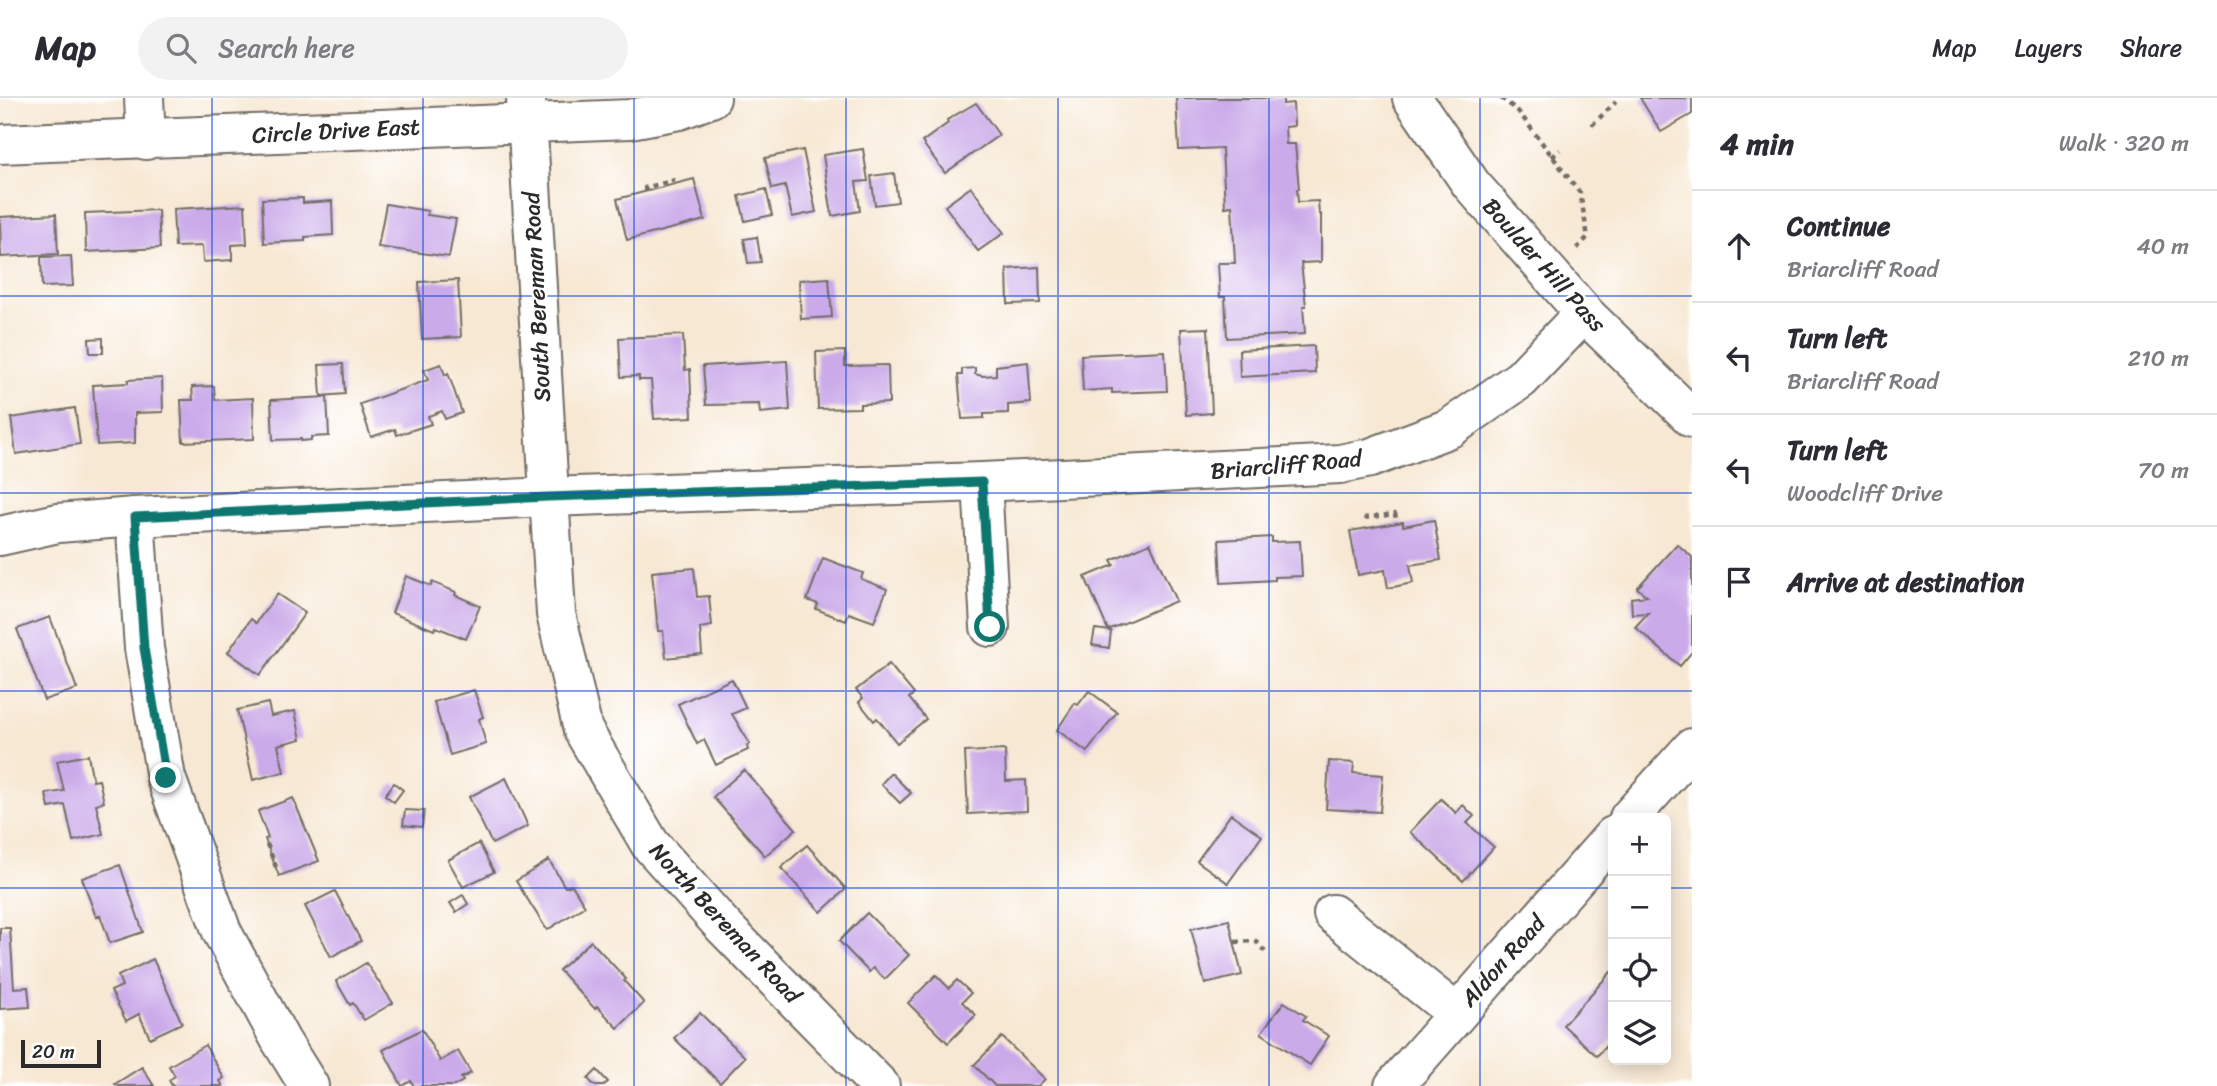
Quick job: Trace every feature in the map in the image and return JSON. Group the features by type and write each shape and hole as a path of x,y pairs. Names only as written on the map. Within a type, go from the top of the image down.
{"street":[{"path":"144,98 146,140"},
{"name":"Circle Drive East","path":"0,144 146,140 527,110 630,119 679,110 711,98"},
{"name":"Boulder Hill Pass","path":"1412,98 1471,184 1584,313 1692,418"},
{"name":"South Bereman Road","path":"527,110 548,497"},
{"name":"Briarcliff Road","path":"0,536 58,523 135,517 1326,465 1370,458 1450,428 1521,379 1584,313"},
{"path":"982,482 990,627"},
{"name":"North Bereman Road","path":"548,497 556,614 583,730 650,844 724,927 880,1086"},
{"path":"135,517 144,648 166,778 222,932 281,1041 309,1086"},
{"path":"1634,813 1692,748"},
{"name":"Aldon Road","path":"1394,1086 1608,842"},
{"path":"1333,914 1456,1013"}],"path":[{"path":"1501,98 1518,111 1580,193 1588,237 1574,251"},
{"path":"1592,125 1616,102"},
{"path":"1552,157 1560,150"},
{"path":"646,191 645,188 675,180"},
{"path":"1364,518 1395,514 1397,523"},
{"path":"267,844 276,867"},
{"path":"1235,942 1256,941 1266,954"}],"building":[{"path":"1176,98 1283,98 1283,104 1293,103 1294,126 1285,127 1286,144 1295,144 1298,202 1318,201 1321,214 1321,262 1301,263 1306,306 1303,306 1305,334 1227,338 1225,297 1220,297 1218,263 1235,263 1232,206 1225,207 1222,148 1179,150"},
{"path":"1640,98 1692,98 1692,114 1661,132"},
{"path":"976,103 999,135 945,173 922,142 948,123 947,120"},
{"path":"863,149 868,181 856,182 860,211 832,216 823,155"},
{"path":"803,150 816,212 792,217 785,186 772,189 765,158"},
{"path":"894,173 898,202 875,205 871,176"},
{"path":"694,179 705,220 627,240 617,199"},
{"path":"971,187 1004,233 978,251 945,206"},
{"path":"766,189 772,215 745,221 739,196"},
{"path":"303,198 303,203 332,201 333,235 305,237 305,241 264,243 262,199"},
{"path":"386,204 428,211 427,215 456,219 449,257 378,247"},
{"path":"245,205 247,244 232,245 232,260 203,262 202,246 175,247 173,209"},
{"path":"158,210 160,248 86,252 85,213"},
{"path":"56,214 58,254 1,257 0,217"},
{"path":"757,237 761,262 748,263 744,239"},
{"path":"71,256 73,286 42,287 41,257"},
{"path":"1039,267 1040,303 1008,304 1007,269"},
{"path":"829,278 832,317 801,319 799,280"},
{"path":"458,280 461,337 422,339 419,282"},
{"path":"1208,328 1212,413 1186,415 1181,329"},
{"path":"683,335 685,370 690,369 692,417 654,419 651,380 639,380 639,376 621,377 619,338"},
{"path":"103,338 103,353 90,353 89,339"},
{"path":"1314,346 1315,373 1240,377 1239,350"},
{"path":"845,351 845,366 888,365 889,403 860,404 860,408 818,409 816,352"},
{"path":"1165,351 1167,391 1083,391 1081,355"},
{"path":"787,361 790,410 760,413 759,404 706,405 703,366"},
{"path":"1028,362 1031,403 1008,405 1008,413 984,414 984,418 962,419 958,375 962,375 962,369 975,368 975,374 982,376 996,375 996,366"},
{"path":"343,364 345,394 321,396 319,365"},
{"path":"441,364 445,375 448,373 462,413 445,419 442,411 428,416 431,424 397,435 395,429 371,437 360,404 428,380 424,370"},
{"path":"162,378 163,412 135,413 135,443 97,445 93,385"},
{"path":"214,386 215,400 253,398 254,439 183,442 181,400 193,400 192,387"},
{"path":"327,397 329,436 311,437 311,440 301,441 273,440 271,400"},
{"path":"75,408 80,444 16,454 11,418"},
{"path":"1434,520 1441,560 1410,565 1413,583 1388,588 1385,570 1358,575 1350,531"},
{"path":"1272,537 1272,542 1300,541 1302,576 1221,583 1219,540"},
{"path":"1150,543 1176,601 1108,630 1085,577 1114,565 1111,560"},
{"path":"1677,544 1692,557 1692,652 1680,666 1635,627 1648,613 1632,614 1631,598 1647,596 1637,588"},
{"path":"823,558 863,573 861,579 887,589 874,622 849,613 846,621 816,609 818,604 807,600"},
{"path":"694,568 697,597 709,596 712,626 700,628 702,654 666,658 663,631 658,631 652,572"},
{"path":"406,576 431,586 432,582 480,606 466,639 436,627 434,630 392,613"},
{"path":"277,594 305,613 260,675 228,652 251,619 256,623"},
{"path":"50,617 77,689 44,700 17,629"},
{"path":"1095,629 1111,631 1109,648 1092,645"},
{"path":"889,664 914,694 909,698 926,719 897,743 877,718 874,721 859,702 863,698 856,690"},
{"path":"732,679 746,708 732,714 750,744 747,746 748,750 716,765 704,740 697,744 678,704"},
{"path":"474,690 483,717 479,719 486,744 450,755 434,702"},
{"path":"1089,691 1117,712 1087,752 1057,730 1075,703 1078,705"},
{"path":"268,703 271,716 295,711 301,739 278,745 284,772 253,780 237,710"},
{"path":"1005,750 1006,781 1026,780 1027,811 968,814 965,752"},
{"path":"88,755 93,781 99,780 104,802 96,804 103,834 73,841 65,805 49,808 46,794 64,791 57,761"},
{"path":"1329,761 1354,763 1353,773 1383,775 1380,812 1326,809"},
{"path":"744,770 796,829 765,856 713,797"},
{"path":"891,773 911,793 900,803 881,784"},
{"path":"506,778 528,826 492,844 469,797"},
{"path":"394,783 403,790 394,802 385,795"},
{"path":"293,798 319,861 279,876 258,811"},
{"path":"1441,799 1456,813 1463,805 1474,816 1467,823 1494,847 1463,881 1410,832"},
{"path":"405,810 424,811 422,827 403,825"},
{"path":"1231,814 1262,836 1228,883 1197,861"},
{"path":"479,843 494,872 463,887 448,860"},
{"path":"807,845 846,889 821,912 781,868"},
{"path":"549,860 565,887 572,885 585,906 547,930 516,881"},
{"path":"120,865 143,932 110,943 100,915 96,917 82,878"},
{"path":"335,891 361,941 331,957 305,906"},
{"path":"463,895 468,904 456,912 450,903"},
{"path":"867,913 909,955 885,979 873,968 869,972 839,941"},
{"path":"1229,920 1242,975 1205,984 1191,929"},
{"path":"0,928 10,928 14,988 28,987 30,1007 0,1009"},
{"path":"591,941 644,1003 618,1028 597,1006 595,1009 559,970"},
{"path":"153,959 182,1023 150,1038 139,1014 126,1021 111,991 122,986 118,976"},
{"path":"366,963 393,1003 364,1020 353,1003 350,1005 336,981"},
{"path":"936,975 949,988 957,980 971,993 962,1002 976,1015 948,1043 908,1003"},
{"path":"1608,975 1608,1044 1597,1056 1563,1025"},
{"path":"1284,1002 1306,1016 1303,1020 1329,1036 1310,1065 1261,1033"},
{"path":"700,1013 745,1057 720,1083 674,1038"},
{"path":"422,1029 440,1061 458,1051 471,1073 461,1078 463,1081 454,1086 414,1086 411,1081 402,1086 383,1050"},
{"path":"1002,1037 1045,1079 1038,1086 995,1086 974,1065"},
{"path":"205,1045 224,1078 220,1081 223,1086 172,1086 169,1080 175,1076 169,1066"},
{"path":"142,1067 154,1086 115,1084"},
{"path":"597,1070 608,1082 603,1086 595,1086 588,1079"}],"route":[{"path":"166,778 144,648 135,517 548,497 982,482 990,627"}]}
